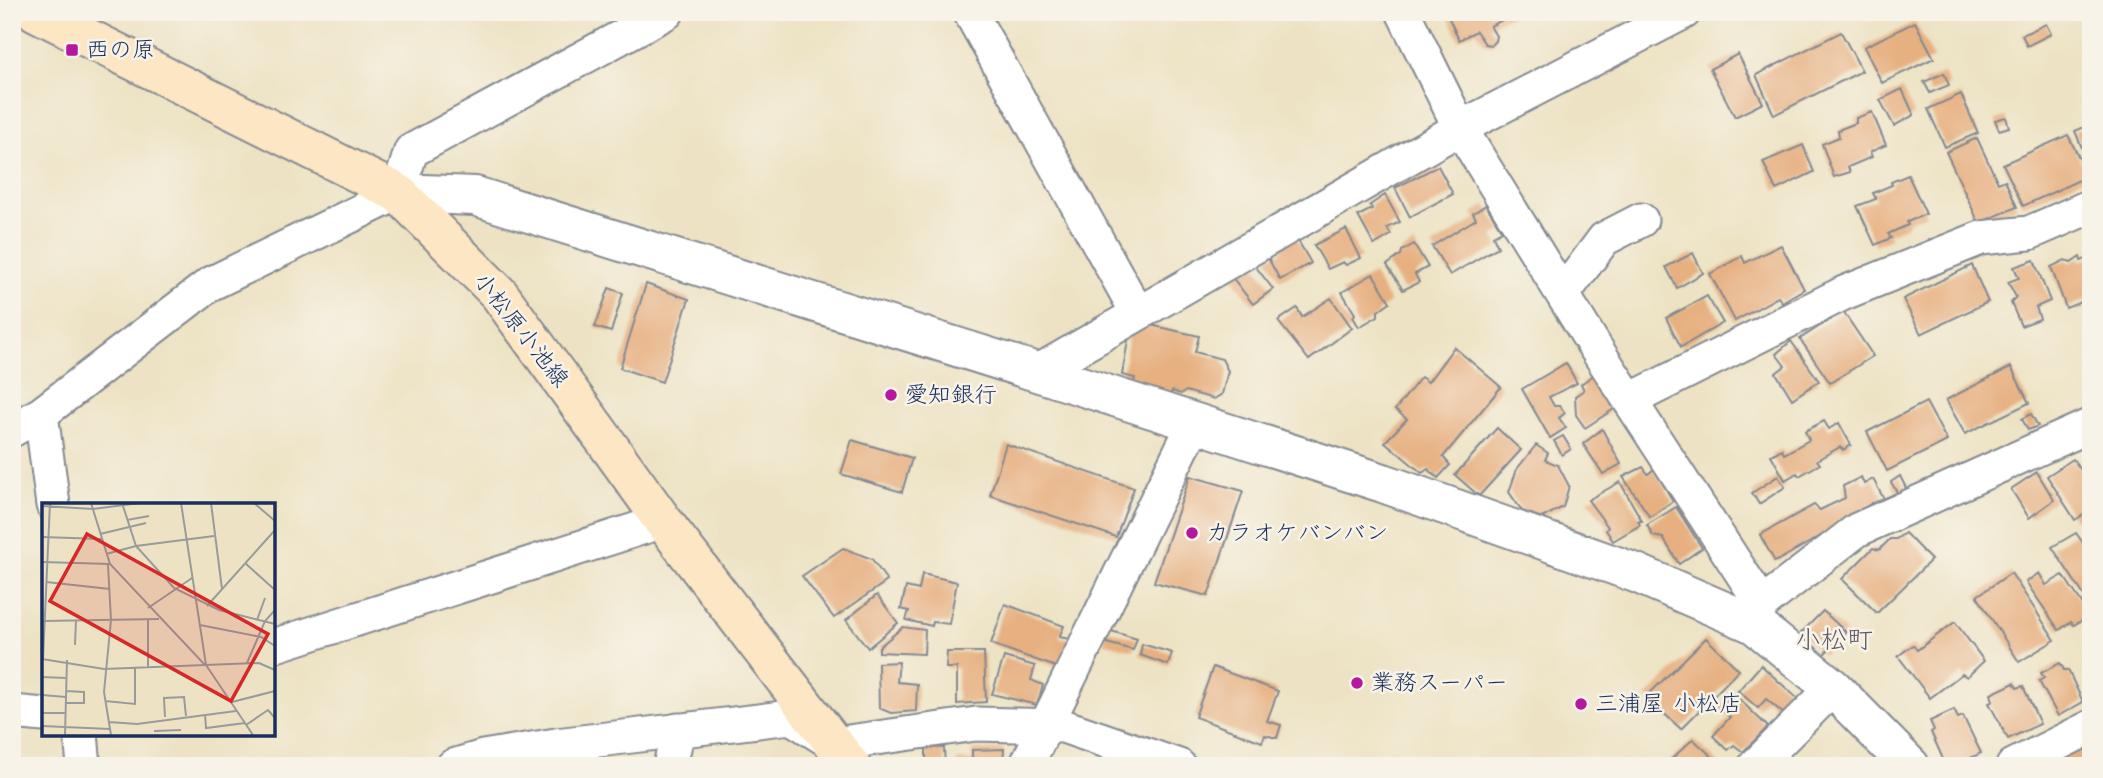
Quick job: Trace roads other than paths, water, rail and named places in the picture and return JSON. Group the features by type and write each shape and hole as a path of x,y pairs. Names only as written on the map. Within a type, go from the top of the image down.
{"main road":[{"name":"小松原小池線","path":"36,12 398,193 499,293 663,521 842,755"}],"street":[{"path":"398,193 411,151 667,12"},
{"path":"970,12 1137,312"},
{"path":"1403,12 1460,128 1630,400 1758,614 1910,766"},
{"path":"1037,372 1460,128 1684,12"},
{"path":"12,430 41,414 210,284 398,193 475,196 1383,483 1758,614"},
{"path":"1630,400 1844,293 1982,239 2029,233 2091,205"},
{"path":"1563,294 1604,239 1641,220"},
{"path":"41,414 53,503"},
{"path":"1026,766 1195,422"},
{"path":"1758,614 1857,530 2091,425"},
{"path":"275,645 663,521"},
{"path":"1755,766 1833,688"},
{"path":"12,712 42,715"},
{"path":"453,766 483,757 556,745 791,717 842,755 976,724 1063,726 1179,766"},
{"path":"2013,766 2091,727"},
{"path":"670,766 678,730"},
{"path":"81,736 84,766"}],"place":[{"name":"西の原","path":"72,50"},
{"name":"愛知銀行","path":"891,395"},
{"name":"カラオケバンバン","path":"1192,533"},
{"name":"業務スーパー","path":"1357,683"},
{"name":"三浦屋 小松店","path":"1581,704"}],"district":[{"name":"小松町","path":"1834,640"}]}
